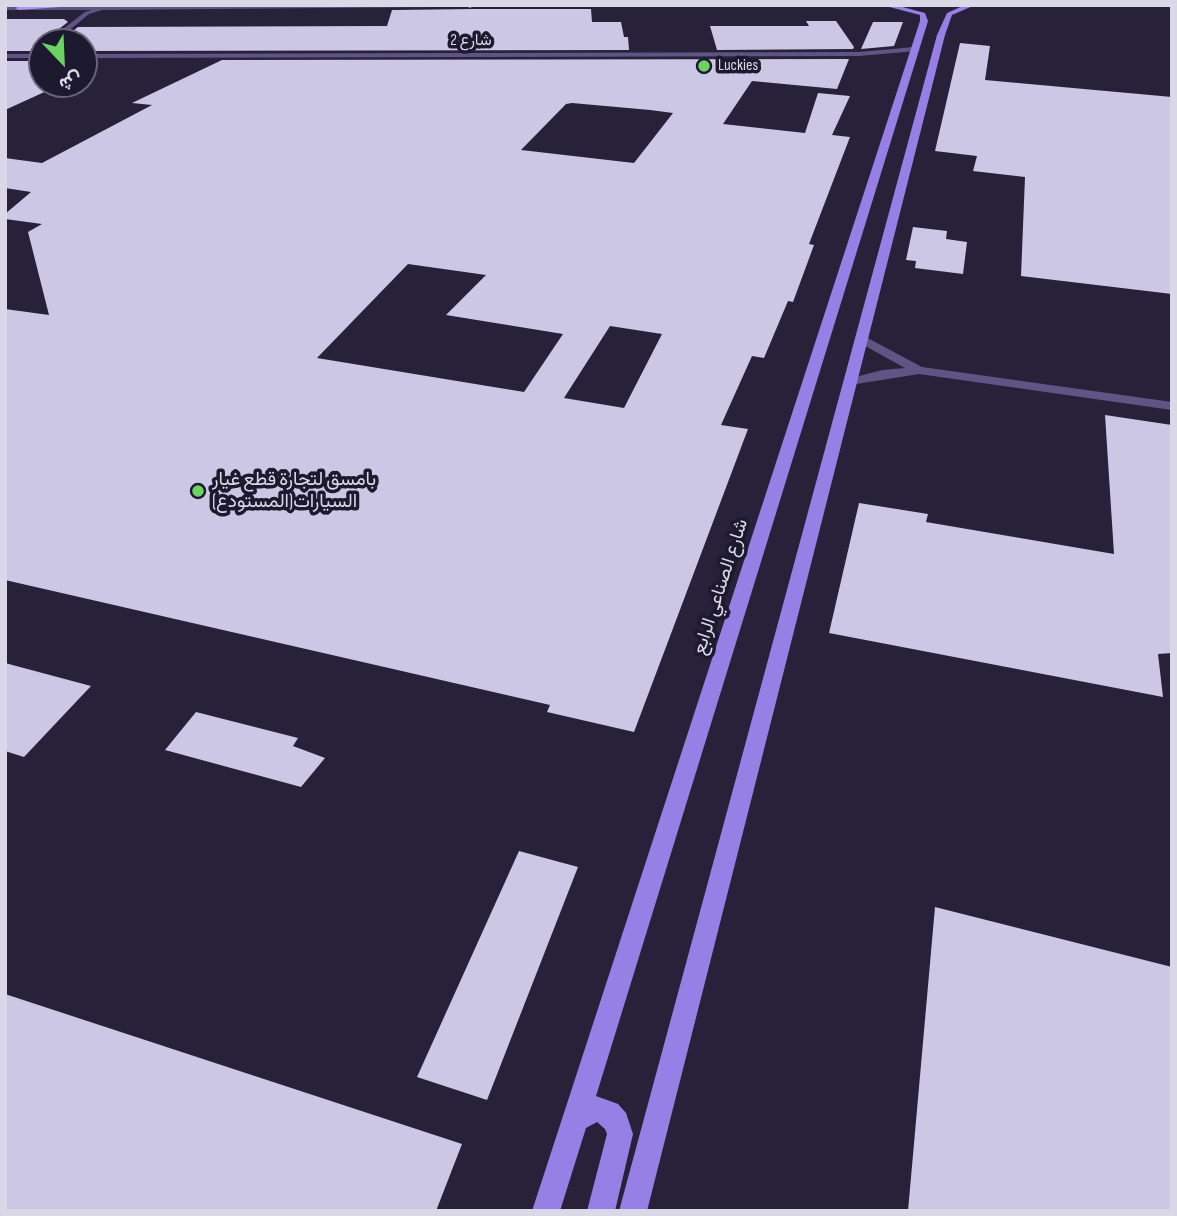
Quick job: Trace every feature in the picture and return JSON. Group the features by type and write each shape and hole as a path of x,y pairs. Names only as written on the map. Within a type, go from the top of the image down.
{"highway":[{"path":"19,8 84,9"}],"main road":[{"path":"885,5 936,13 972,5"},
{"path":"633,1211 862,339 936,13"},
{"name":"شارع الصناعي الرابع","path":"546,1211 902,64 914,49 924,21 936,13"},
{"path":"576,1119 585,1111 597,1109 609,1113 617,1122 620,1134 601,1211"}],"street":[{"path":"64,28 84,9 115,7 656,5"},
{"path":"5,8 19,8"},
{"name":"شارع 2","path":"98,56 859,54 914,49"},
{"name":"شارع 2","path":"859,54 902,64"},
{"path":"5,56 28,56"},
{"path":"862,339 919,370"},
{"path":"849,383 882,374 919,370 1172,406"}],"building":[{"path":"591,9 592,22 621,22 624,37 628,37 629,50 98,51 98,28 77,28 387,26 392,10"},
{"path":"5,19 64,19 68,22 60,28 28,28 28,51 5,51"},
{"path":"806,21 836,21 853,49 717,50 710,26 809,26"},
{"path":"873,22 903,22 894,46 861,49"},
{"path":"960,43 990,46 985,80 1172,97 1172,294 1021,276 1025,177 973,171 977,156 935,151"},
{"path":"849,59 837,89 752,81 723,124 805,133 818,93 850,96 832,135 850,137 809,244 814,245 793,302 788,301 764,358 752,356 721,425 748,429 634,732 547,712 550,705 5,580 5,309 49,315 28,232 42,224 5,219 5,214 31,192 5,188 5,158 42,163 152,105 132,103 222,60","holes":["566,104 650,110 673,113 634,163 521,150","408,264 486,275 446,315 563,334 524,392 317,358","610,326 662,334 624,408 564,398"]},
{"path":"5,61 28,61 28,98 31,98 5,110"},
{"path":"913,227 947,231 946,239 967,242 963,274 915,268 916,261 906,260"},
{"path":"1105,415 1172,425 1172,653 1158,654 1163,697 829,633 859,503 928,514 926,522 1114,554"},
{"path":"5,663 91,686 24,757 5,751"},
{"path":"196,712 298,738 293,746 325,758 301,787 165,750"},
{"path":"519,851 578,867 487,1100 417,1077"},
{"path":"935,907 1172,967 1172,1211 908,1211"},
{"path":"5,994 462,1144 436,1211 5,1211"}],"place":[{"name":"Luckies","path":"704,66"},
{"name":"بامسق لتجارة قطع غيار السيارات(المستودع)","path":"198,491"}]}
